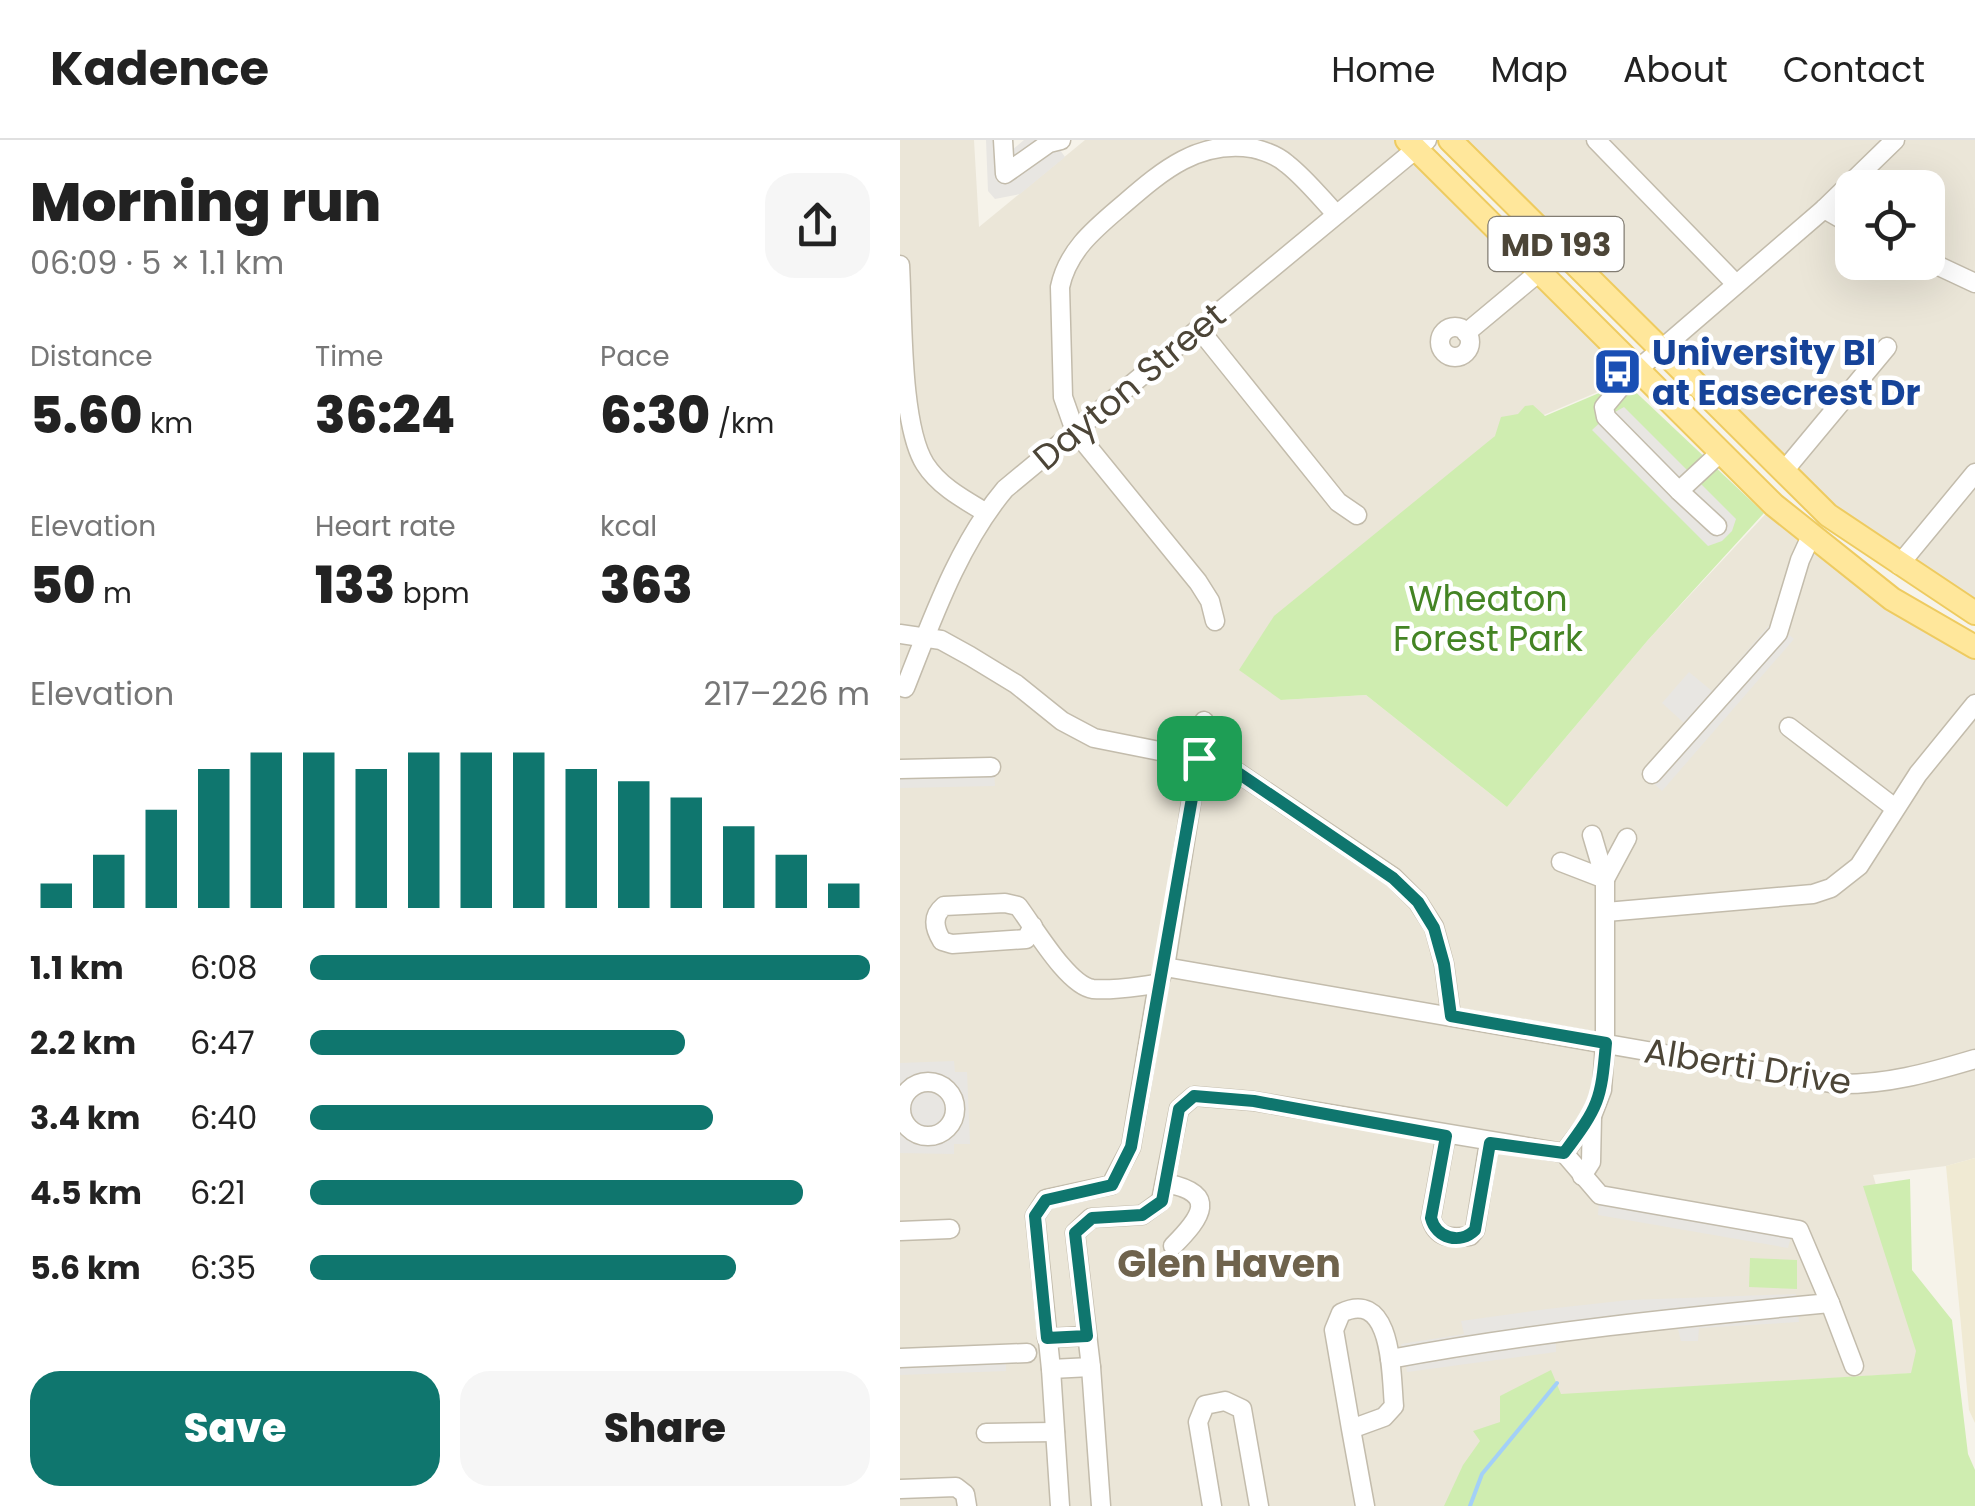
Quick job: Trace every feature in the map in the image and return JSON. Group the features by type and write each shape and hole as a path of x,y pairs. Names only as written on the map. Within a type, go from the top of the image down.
{"main road":[{"name":"MD 193","path":"1450,140 1828,515 1975,613"},
{"name":"MD 193","path":"1417,143 1538,272 1774,505 1892,599 1975,647"}],"street":[{"path":"1004,140 1006,174 1049,143 1060,140"},
{"path":"1596,140 1736,284"},
{"path":"1716,526 1606,416 1604,407 1638,369 1824,210 1896,140"},
{"path":"1216,621 1198,582 1074,431 1063,397 1060,287 1064,269 1093,230 1162,171 1192,151 1233,143 1269,152 1286,162 1336,214"},
{"name":"Dayton Street","path":"904,688 985,512 1005,489 1417,143"},
{"path":"1824,210 1835,216"},
{"path":"900,264 909,427 924,462 936,477 953,493 985,512"},
{"path":"1945,269 1975,283"},
{"path":"1466,333 1538,272"},
{"path":"1199,329 1338,502 1357,515"},
{"path":"1784,472 1887,347"},
{"path":"1679,491 1721,452"},
{"path":"1899,565 1975,473"},
{"path":"1652,774 1778,633 1811,536"},
{"path":"900,634 941,640 1016,684 1062,721 1094,738 1225,764 1393,878 1418,902 1434,928 1451,1016"},
{"path":"1606,912 1813,894 1830,888 1859,866 1895,808 1975,704"},
{"path":"1060,1506 1055,1432 1041,1353 1035,1216 1046,1200 1112,1185 1131,1147 1204,721"},
{"path":"1789,727 1895,808"},
{"path":"900,769 991,767"},
{"path":"1564,1153 1592,1116 1602,1090 1606,1043 1605,878 1592,835"},
{"path":"1605,878 1627,838"},
{"path":"1561,862 1605,878"},
{"path":"1005,903 1018,906 1033,926 1026,939 952,944 942,941 934,922 944,906 1005,903"},
{"name":"Alberti Drive","path":"1033,926 1071,977 1095,990 1161,976 1451,1016 1852,1084 1906,1080 1975,1060"},
{"path":"1101,1506 1091,1367 1075,1233 1092,1218 1142,1215 1162,1201 1179,1109 1194,1096 1254,1101 1564,1153 1600,1194 1799,1230 1854,1366"},
{"path":"1582,1176 1592,1162 1592,1116"},
{"path":"1446,1136 1431,1218 1434,1229 1444,1236 1470,1236 1475,1230 1490,1143"},
{"path":"1165,1183 1188,1187 1202,1209 1198,1220 1173,1246"},
{"path":"900,1231 950,1229"},
{"path":"1390,1359 1469,1344 1663,1319 1830,1303"},
{"path":"1351,1429 1384,1417 1394,1406 1390,1359 1378,1316 1366,1308 1341,1313 1334,1330 1364,1506"},
{"path":"1041,1353 1087,1336"},
{"path":"900,1358 1041,1353 1091,1367"},
{"path":"1212,1506 1198,1422 1205,1405 1225,1400 1242,1409 1259,1506"},
{"path":"986,1433 1055,1432"},
{"path":"900,1489 956,1487 965,1494 968,1506"}],"shaded area":[{"path":"900,140 974,140 979,227 1085,140 1407,140 1642,373 1495,436 1281,700 1366,695 1507,807 1648,640 1774,505 1975,647 1975,1158 1946,1166 1873,1175 1932,1372 1559,1395 1478,1506 900,1506"},
{"path":"986,140 1003,140 1005,156 1024,140 1053,140 1065,157 1020,194 995,199 988,191"},
{"path":"1450,140 1975,140 1975,611 1828,515"},
{"path":"1624,407 1736,519 1732,531 1722,541 1708,546 1592,430"},
{"path":"1773,621 1794,639 1662,791 1641,772 1684,723 1662,703 1689,672 1712,691"},
{"path":"993,757 995,786 900,788 900,763"},
{"path":"954,1061 955,1072 967,1072 970,1144 954,1144 954,1154 900,1153 900,1063"},
{"path":"1975,1158 1975,1423 1969,1410 1946,1166"},
{"path":"1599,1201 1791,1236 1788,1248 1598,1215"},
{"path":"1796,1294 1799,1322 1699,1328 1698,1341 1681,1341 1678,1329 1556,1338 1556,1352 1407,1372 1401,1344 1464,1334 1461,1321 1547,1309 1629,1300"},
{"path":"1006,1349 1006,1371 900,1375 900,1352"}],"green space":[{"name":"Wheaton Forest Park","path":"1625,382 1764,513 1648,640 1507,807 1366,695 1281,700 1239,670 1274,616 1495,436 1501,417 1518,414 1525,406 1533,405 1545,416"},
{"path":"1910,1179 1912,1270 1952,1320 1968,1454 1975,1470 1975,1506 1444,1506 1463,1465 1480,1441 1473,1431 1500,1422 1500,1396 1551,1370 1561,1394 1911,1373 1916,1351 1863,1186"},
{"path":"1750,1258 1797,1260 1797,1289 1749,1287"}],"waterway":[{"path":"1470,1506 1482,1474 1557,1383"}],"place":[{"name":"University Bl at Easecrest Dr","path":"1617,372"}],"district":[{"name":"Glen Haven","path":"1229,1263"}],"route":[{"path":"1199,758 1225,764 1393,878 1418,902 1434,928 1451,1016 1606,1043 1602,1090 1592,1116 1564,1153 1490,1143 1475,1230 1470,1236 1459,1238 1444,1236 1434,1229 1431,1218 1446,1136 1254,1101 1194,1096 1179,1109 1162,1201 1142,1215 1092,1218 1075,1233 1087,1336 1047,1338 1035,1216 1046,1200 1112,1185 1131,1147 1199,758"}]}
